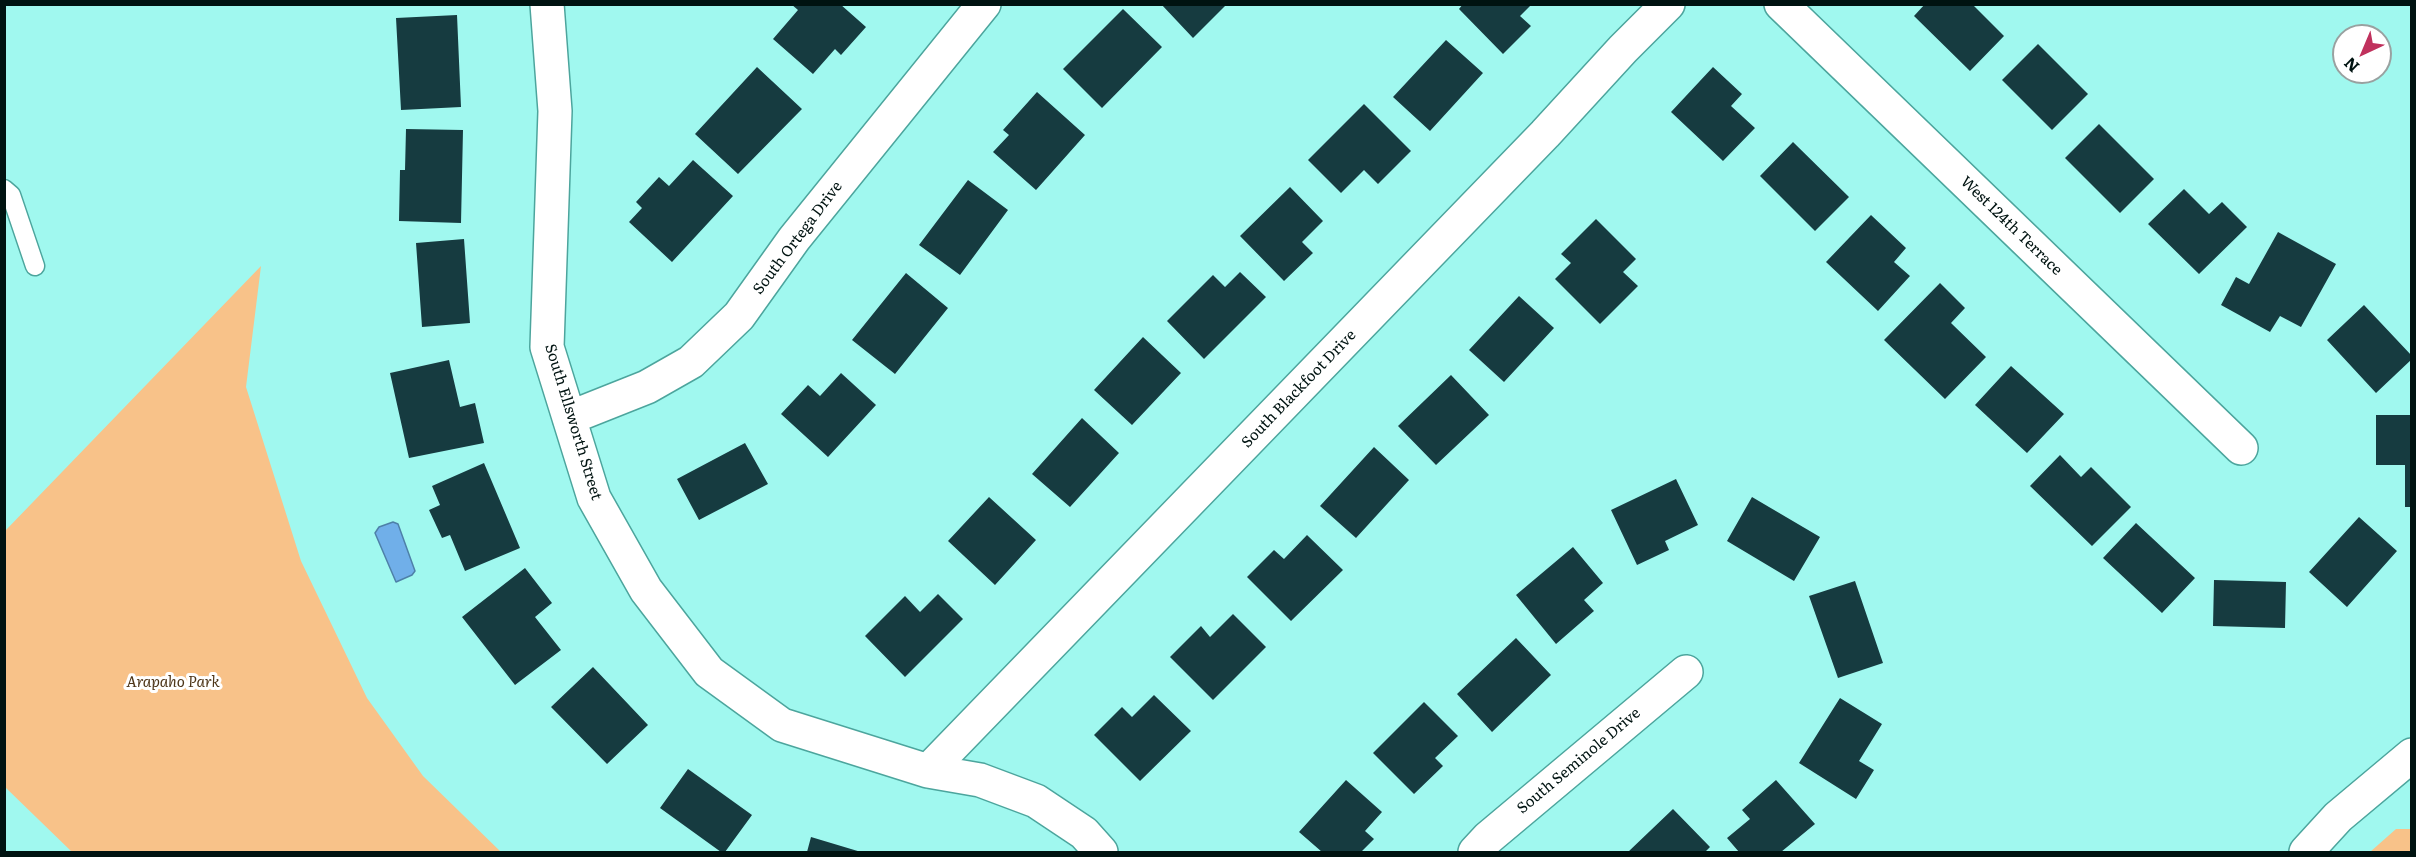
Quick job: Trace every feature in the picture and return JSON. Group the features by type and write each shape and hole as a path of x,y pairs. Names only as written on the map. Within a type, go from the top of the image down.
{"street":[{"name":"South Ellsworth Street","path":"547,4 555,111 547,347 594,498 646,591 709,672 782,724 928,771 980,780 1036,801 1084,833 1101,852"},
{"name":"South Ortega Drive","path":"569,418 647,387 691,362 739,316 794,239 984,4"},
{"name":"South Blackfoot Drive","path":"928,771 1668,4"},
{"name":"West 124th Terrace","path":"1781,4 2241,448"},
{"name":"South Seminole Drive","path":"1474,852 1686,672"},
{"path":"2306,852 2338,817 2412,755"}],"lane":[{"path":"4,189 11,195 35,266"}],"green space":[{"name":"Arapaho Park","path":"261,266 246,387 301,561 367,698 423,776 501,852 72,852 5,787 5,531"},
{"path":"2396,829 2411,829 2411,852 2370,852"}],"water":[{"path":"393,522 398,524 415,571 412,575 396,582 375,533 379,527"}],"building":[{"path":"791,4 840,4 866,27 841,55 835,49 813,74 773,39 798,10"},
{"path":"1161,4 1227,4 1193,38"},
{"path":"1463,4 1532,4 1520,16 1531,26 1503,54 1459,9"},
{"path":"1925,4 1972,4 2004,36 1970,71 1914,16"},
{"path":"1123,9 1162,47 1102,108 1063,69"},
{"path":"457,15 461,107 401,110 396,18"},
{"path":"1446,40 1483,73 1430,131 1393,97"},
{"path":"2038,44 2088,94 2052,130 2002,80"},
{"path":"757,67 802,109 738,174 695,134"},
{"path":"1713,67 1742,94 1731,106 1755,128 1723,161 1671,112"},
{"path":"1037,92 1085,135 1036,190 993,152 1009,135 1003,130"},
{"path":"1364,104 1411,151 1378,184 1364,170 1341,193 1308,160"},
{"path":"2099,124 2154,179 2120,213 2065,158"},
{"path":"406,129 463,130 461,223 399,221 400,170 405,170"},
{"path":"1793,142 1849,197 1815,231 1760,176"},
{"path":"693,160 733,196 672,262 629,222 642,208 636,202 659,177 669,186"},
{"path":"968,180 1008,210 960,275 919,245"},
{"path":"1290,187 1323,221 1302,242 1313,253 1284,281 1240,236"},
{"path":"2184,189 2209,214 2222,202 2247,227 2199,274 2148,224"},
{"path":"1871,215 1906,248 1894,262 1910,276 1878,311 1826,262"},
{"path":"1596,219 1636,259 1623,272 1638,286 1600,324 1555,279 1571,263 1561,254"},
{"path":"2278,232 2336,264 2301,327 2280,316 2270,332 2221,305 2236,277 2249,284"},
{"path":"464,239 470,323 422,327 416,243"},
{"path":"1240,272 1266,297 1204,359 1167,321 1213,275 1225,287"},
{"path":"906,273 948,308 895,374 852,340"},
{"path":"1940,283 1965,308 1951,323 1986,357 1945,399 1884,340"},
{"path":"1519,296 1554,328 1504,382 1469,350"},
{"path":"2364,305 2412,356 2412,359 2376,393 2327,340"},
{"path":"1143,337 1181,373 1132,425 1094,390"},
{"path":"449,360 460,407 475,403 484,443 409,458 390,373"},
{"path":"2011,366 2064,414 2027,453 1975,405"},
{"path":"841,373 876,405 828,457 781,414 808,385 820,396"},
{"path":"1451,375 1489,415 1436,465 1398,426"},
{"path":"2376,415 2412,415 2412,507 2405,507 2405,465 2376,465"},
{"path":"1082,418 1119,453 1070,507 1032,474"},
{"path":"745,443 768,484 699,520 677,479"},
{"path":"1374,447 1409,480 1356,538 1320,506"},
{"path":"2060,455 2081,477 2091,467 2131,507 2092,546 2030,486"},
{"path":"484,463 520,548 465,571 450,535 442,538 429,510 440,505 432,486"},
{"path":"1676,479 1698,525 1665,541 1669,550 1637,565 1611,510"},
{"path":"989,497 1036,540 995,585 948,541"},
{"path":"1752,497 1820,537 1794,581 1727,541"},
{"path":"2359,517 2397,551 2347,607 2309,572"},
{"path":"2136,523 2195,578 2162,613 2103,558"},
{"path":"1307,535 1343,570 1291,621 1247,577 1274,550 1284,559"},
{"path":"1573,547 1603,583 1584,600 1594,611 1556,644 1516,595"},
{"path":"525,568 552,603 535,617 561,650 515,685 462,617"},
{"path":"2214,580 2286,582 2285,628 2213,626"},
{"path":"1855,581 1883,663 1838,678 1809,596"},
{"path":"938,594 963,619 905,677 865,636 905,596 920,612"},
{"path":"1233,614 1266,647 1213,700 1170,657 1201,626 1210,637"},
{"path":"1516,638 1551,675 1492,732 1457,694"},
{"path":"593,667 648,725 607,764 551,707"},
{"path":"1154,695 1191,731 1140,781 1094,735 1122,707 1132,717"},
{"path":"1840,698 1882,724 1859,761 1874,770 1856,799 1799,763"},
{"path":"1424,702 1458,736 1435,758 1443,766 1414,794 1373,753"},
{"path":"688,769 752,815 725,852 721,852 660,808"},
{"path":"1346,780 1382,812 1365,831 1374,839 1361,852 1322,852 1299,832"},
{"path":"1776,780 1815,824 1781,852 1739,852 1727,838 1750,819 1742,810"},
{"path":"1673,809 1710,847 1705,852 1628,852"},
{"path":"811,837 861,852 807,852"}]}
